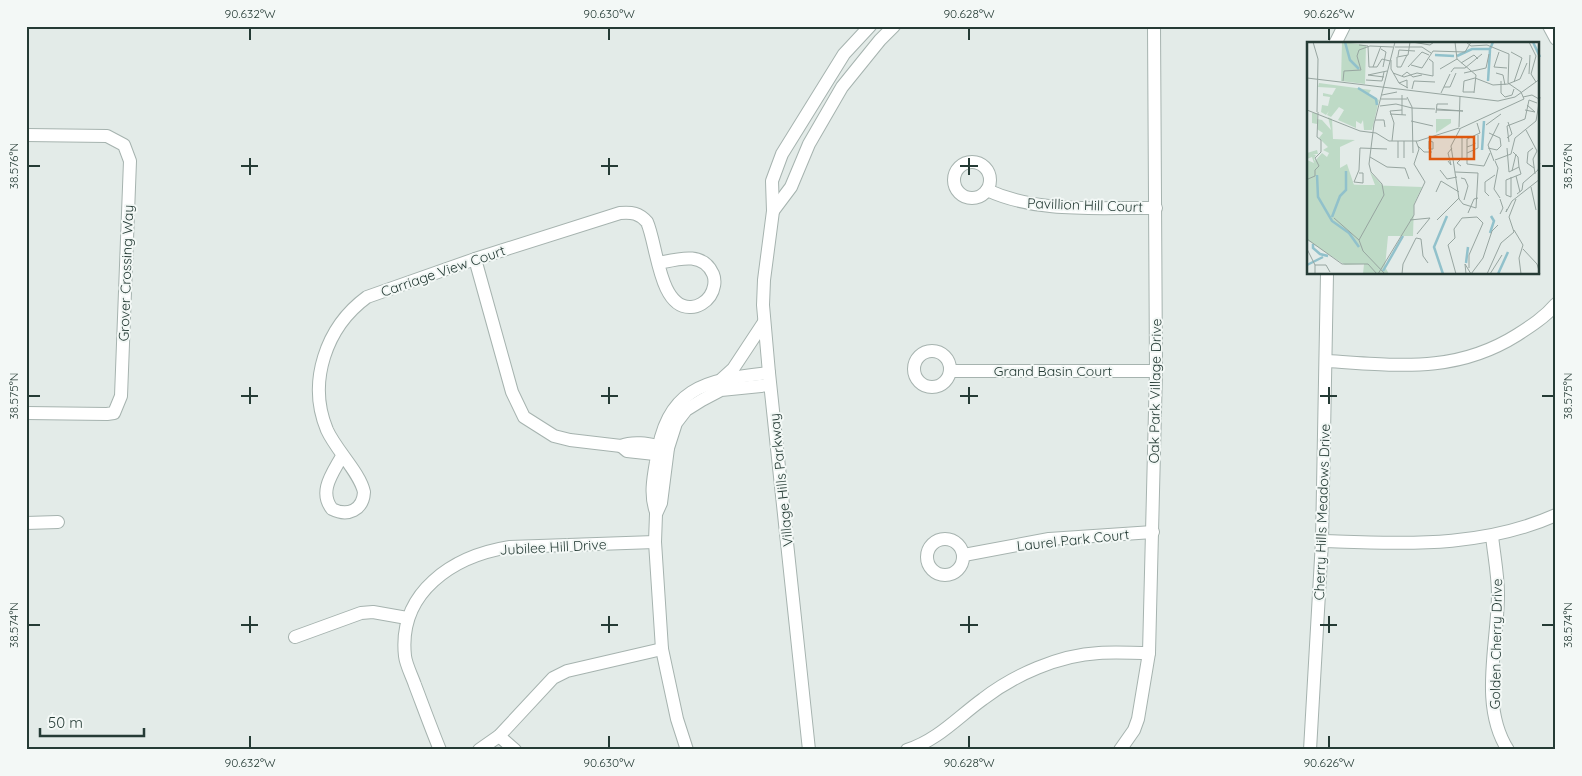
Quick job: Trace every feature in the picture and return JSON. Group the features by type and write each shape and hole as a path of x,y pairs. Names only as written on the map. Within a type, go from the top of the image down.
{"street":[{"name":"Village Hills Parkway","path":"809,750 764,322 764,280 773,211 772,181 782,154 844,54 870,26"},
{"name":"Village Hills Parkway","path":"773,211 791,187 809,144 842,87 880,40 894,26"},
{"name":"Oak Park Village Drive","path":"1120,750 1134,730 1138,719 1149,653 1156,371 1154,26"},
{"path":"1336,42 1344,26"},
{"path":"1548,26 1556,40"},
{"name":"Grover Crossing Way","path":"26,135 107,136 124,145 128,152 130,172 122,396 118,408 114,413 107,414 26,413"},
{"name":"Pavillion Hill Court","path":"987,190 1009,200 1030,205 1156,208"},
{"name":"Carriage View Court","path":"342,456 327,429 321,406 321,367 333,333 352,308 367,298 386,289 475,259 620,213 631,212 641,215 648,222 659,263 666,289 674,302 690,307 698,306 708,300 713,292 714,275 707,265 700,260 681,258 659,263"},
{"path":"475,259 512,392 524,417 554,436 570,440 621,446 627,451 662,451"},
{"name":"Cherry Hills Meadows Drive","path":"1310,750 1322,542 1328,275"},
{"path":"1327,361 1425,365 1470,358 1489,351 1531,327 1556,304"},
{"path":"722,379 733,369 764,322"},
{"name":"Grand Basin Court","path":"950,371 1156,371"},
{"path":"687,750 677,719 662,649 655,542 656,514 661,503 662,451 668,416 690,393 707,383 722,379 769,379"},
{"path":"662,451 676,423 686,410 721,390 769,379"},
{"path":"1322,542 1434,544 1492,536 1520,529 1556,515"},
{"path":"26,523 58,522"},
{"name":"Laurel Park Court","path":"964,555 1049,539 1152,532"},
{"name":"Golden Cherry Drive","path":"1492,536 1498,594 1492,694 1493,713 1498,730 1508,750"},
{"name":"Jubilee Hill Drive","path":"440,750 405,658 407,618 414,602 437,577 492,550 510,547 655,542"},
{"path":"295,637 361,613 373,612 407,618"},
{"path":"479,750 499,736 553,678 566,671 662,649"},
{"path":"907,750 938,735 984,698 1020,676 1039,668 1079,656 1098,653 1149,653"},
{"path":"499,736 515,750"}]}
